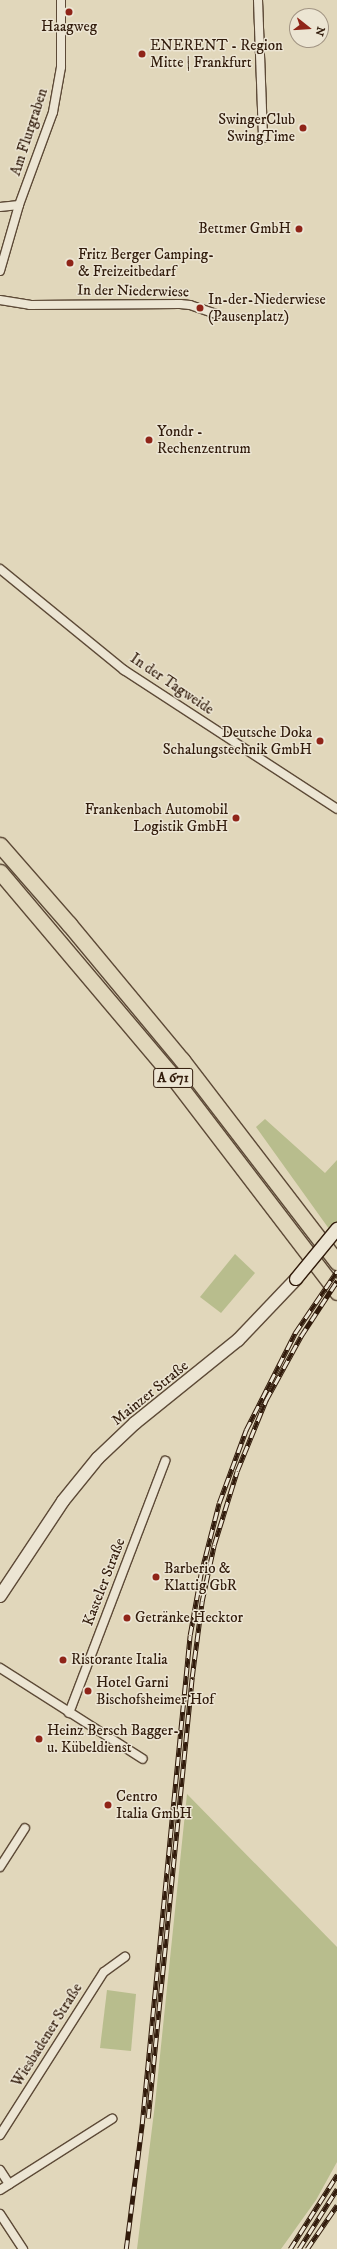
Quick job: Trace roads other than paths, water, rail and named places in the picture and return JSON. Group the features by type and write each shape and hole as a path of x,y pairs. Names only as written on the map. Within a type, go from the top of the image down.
{"highway":[{"name":"A 671","path":"0,845 163,1037 337,1262"},
{"name":"A 671","path":"0,872 169,1072 337,1292"}],"main road":[{"name":"Mainzer Straße","path":"0,1596 63,1500 98,1458 135,1423 238,1340 296,1279 337,1229"}],"street":[{"name":"Am Flurgraben","path":"19,205 47,130 57,94 61,67 62,0"},
{"path":"258,0 263,138"},
{"path":"0,207 19,205 0,271"},
{"name":"In der Niederwiese","path":"0,300 30,305 185,304 216,314"},
{"name":"In der Tagweide","path":"0,569 124,670 337,809"},
{"name":"Kasteler Straße","path":"69,1713 165,1461"},
{"path":"0,1668 143,1759"},
{"path":"0,1867 25,1828"},
{"name":"Wiesbadener Straße","path":"0,2134 104,1972 125,1957"},
{"path":"0,2190 112,2119"},
{"path":"0,2170 9,2184"},
{"path":"0,2214 23,2249"}],"railway":[{"path":"126,2249 142,2124 190,1635 201,1573 219,1503 246,1430 295,1333 337,1271"},
{"path":"148,2118 192,1677 202,1601 214,1545 237,1471 266,1400 301,1336 337,1281"},
{"path":"290,2249 337,2175"},
{"path":"299,2249 337,2189"},
{"path":"307,2249 337,2205"}],"place":[{"name":"Haagweg","path":"69,12"},
{"name":"ENERENT - Region Mitte | Frankfurt","path":"142,54"},
{"name":"SwingerClub SwingTime","path":"303,128"},
{"name":"Bettmer GmbH","path":"299,229"},
{"name":"Fritz Berger Camping- & Freizeitbedarf","path":"70,263"},
{"name":"In-der-Niederwiese (Pausenplatz)","path":"200,308"},
{"name":"Yondr - Rechenzentrum","path":"149,440"},
{"name":"Deutsche Doka Schalungstechnik GmbH","path":"320,741"},
{"name":"Frankenbach Automobil Logistik GmbH","path":"236,818"},
{"name":"Barberio & Klattig GbR","path":"156,1577"},
{"name":"Getränke Hecktor","path":"127,1618"},
{"name":"Ristorante Italia","path":"63,1660"},
{"name":"Hotel Garni Bischofsheimer Hof","path":"88,1691"},
{"name":"Heinz Bersch Bagger- u. Kübeldienst","path":"39,1739"},
{"name":"Centro Italia GmbH","path":"108,1805"}]}
